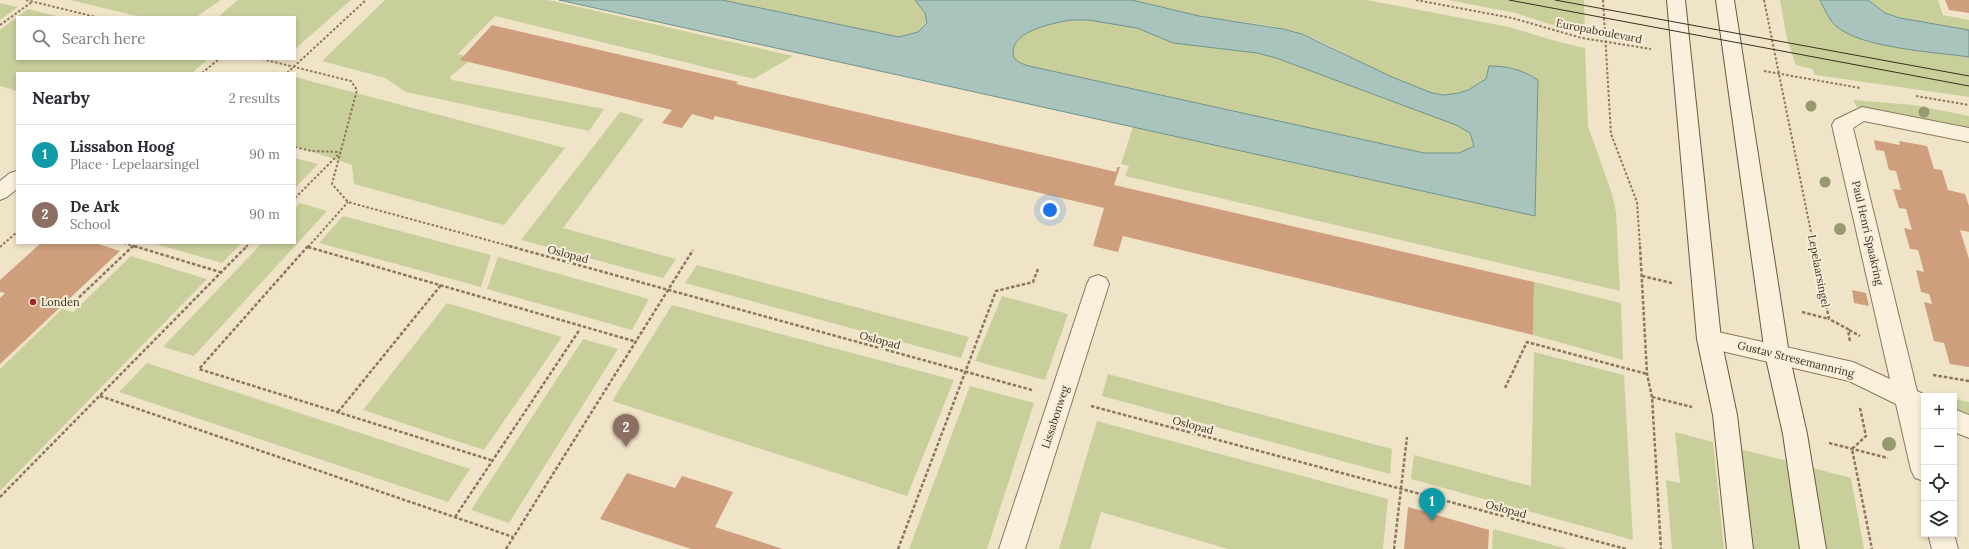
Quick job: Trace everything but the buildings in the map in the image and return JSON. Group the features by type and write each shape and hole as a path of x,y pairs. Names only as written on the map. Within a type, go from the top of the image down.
{"street":[{"path":"1676,0 1709,338 1725,415 1740,549"},
{"path":"1725,0 1777,354 1795,434 1813,549"},
{"name":"Paul Henri Spaakring","path":"1923,465 1915,401 1898,358 1842,125 1862,114 1969,135"},
{"path":"0,192 16,179"},
{"name":"Lissabonweg","path":"1012,549 1098,284"},
{"name":"Gustav Stresemannring","path":"1709,338 1853,372 1915,401"},
{"path":"1957,421 1969,427"},
{"path":"1942,537 1945,549"}],"path":[{"path":"26,0 92,16"},
{"path":"288,72 366,0"},
{"name":"Europaboulevard","path":"1416,0 1512,18 1558,32 1682,56"},
{"path":"1603,0 1611,134 1637,202 1647,374 1652,397 1661,549"},
{"name":"Lepelaarsingel","path":"1764,0 1829,319 1848,329 1853,372 1866,436 1852,449 1872,549"},
{"path":"0,25 32,1"},
{"path":"203,72 217,60"},
{"path":"265,60 293,68 351,81 357,90 332,184 348,202 199,369 491,460"},
{"path":"1735,65 1779,73"},
{"path":"296,147 311,151 340,152"},
{"path":"296,197 340,152"},
{"name":"Oslopad","path":"348,202 964,372 1626,549"},
{"path":"0,247 16,233"},
{"path":"127,244 220,272"},
{"path":"0,497 249,244"},
{"path":"71,305 133,246"},
{"path":"308,247 637,342"},
{"path":"506,549 669,291 693,250"},
{"path":"898,549 996,291 1033,282 1038,269"},
{"path":"338,412 441,286"},
{"path":"455,517 491,460 580,329"},
{"path":"1505,388 1527,342 1647,374"},
{"path":"100,396 513,537"},
{"path":"1394,549 1407,437"}],"green space":[{"path":"70,0 221,0 197,16 137,16"},
{"path":"238,0 351,0 296,48 296,16 219,16"},
{"path":"385,0 548,0 793,56 754,79 495,16 458,54 473,58 450,77 452,80 604,109 589,131 406,92 385,78 322,61"},
{"path":"722,0 915,0 925,13 927,22 918,32 899,37"},
{"path":"1132,0 1367,0 1509,27 1585,48 1588,126 1612,194 1616,212 1620,291 1125,176 1129,166 1121,164 1133,127 1535,216 1538,80 1514,68 1489,66 1486,79 1467,90 1454,94 1432,93 1400,82 1318,40 1290,30 1192,14"},
{"path":"1448,0 1584,0 1585,30 1565,29 1515,13"},
{"path":"1780,0 1820,0 1827,14 1869,42 1969,57 1969,97 1815,75 1812,69 1796,65 1787,39"},
{"path":"1868,0 1938,0 1943,15 1969,20 1969,30 1915,22 1901,18 1876,8"},
{"path":"0,3 18,7 0,20"},
{"path":"28,9 56,16 18,16"},
{"path":"16,18 16,60 207,60 193,72 16,72 16,91 0,86 0,30"},
{"path":"1071,20 1088,20 1137,28 1173,43 1257,53 1276,58 1456,125 1470,133 1474,146 1459,153 1424,153 1029,66 1016,60 1013,56 1015,45 1019,39 1027,33 1055,23"},
{"path":"296,77 565,148 504,225 354,184 352,165 296,146"},
{"path":"1853,100 1914,105 1969,116 1969,128 1857,107"},
{"path":"620,112 644,119 563,228 676,259 663,278 521,240"},
{"path":"296,158 318,164 296,187"},
{"path":"300,203 327,211 194,356 163,347 261,244 296,244 296,208"},
{"path":"343,216 491,255 481,287 319,243"},
{"path":"156,244 241,244 222,263"},
{"path":"131,256 207,279 0,491 0,369 62,309 73,312"},
{"path":"498,257 649,299 632,330 487,289"},
{"path":"697,265 969,337 961,358 685,283"},
{"path":"1534,282 1621,303 1623,360 1533,335"},
{"path":"1002,296 1068,314 1045,380 975,361"},
{"path":"447,303 562,337 484,450 363,410"},
{"path":"672,305 954,380 907,496 612,401"},
{"path":"583,339 618,349 509,523 471,510"},
{"path":"1534,352 1624,375 1633,540 1411,479 1414,455 1531,486"},
{"path":"147,363 470,469 448,502 119,392"},
{"path":"1108,374 1392,449 1390,474 1102,396"},
{"path":"970,386 1034,403 987,549 909,549"},
{"path":"1957,400 1969,402 1969,421 1957,415"},
{"path":"1097,421 1388,499 1383,549 1228,549 1101,512 1090,549 1059,549"},
{"path":"1675,432 1713,442 1724,549 1672,549 1666,480 1680,483"},
{"path":"1740,449 1787,461 1800,549 1753,549"},
{"path":"1813,468 1851,478 1864,549 1827,549"},
{"path":"1493,529 1568,549 1492,549"}],"water":[{"path":"559,0 722,0 899,37 918,32 927,23 925,13 915,0 1132,0 1199,16 1283,29 1302,34 1392,77 1432,93 1444,95 1459,93 1468,90 1486,79 1489,66 1509,68 1521,71 1538,80 1535,216","holes":["1071,20 1088,20 1137,28 1173,43 1257,53 1276,58 1456,125 1470,133 1474,146 1459,153 1424,153 1029,66 1016,60 1013,56 1015,45 1019,39 1027,33 1055,23"]},
{"path":"1820,0 1868,0 1885,13 1900,18 1969,30 1969,57 1899,48 1862,39 1847,33 1836,26 1829,17"}],"tram line":[{"path":"1509,0 1969,86"},
{"path":"1555,0 1969,76"}],"place":[{"name":"Londen","path":"33,302"},
{"name":"De Ark","path":"626,447"},
{"name":"Lissabon Hoog","path":"1432,521"}]}
